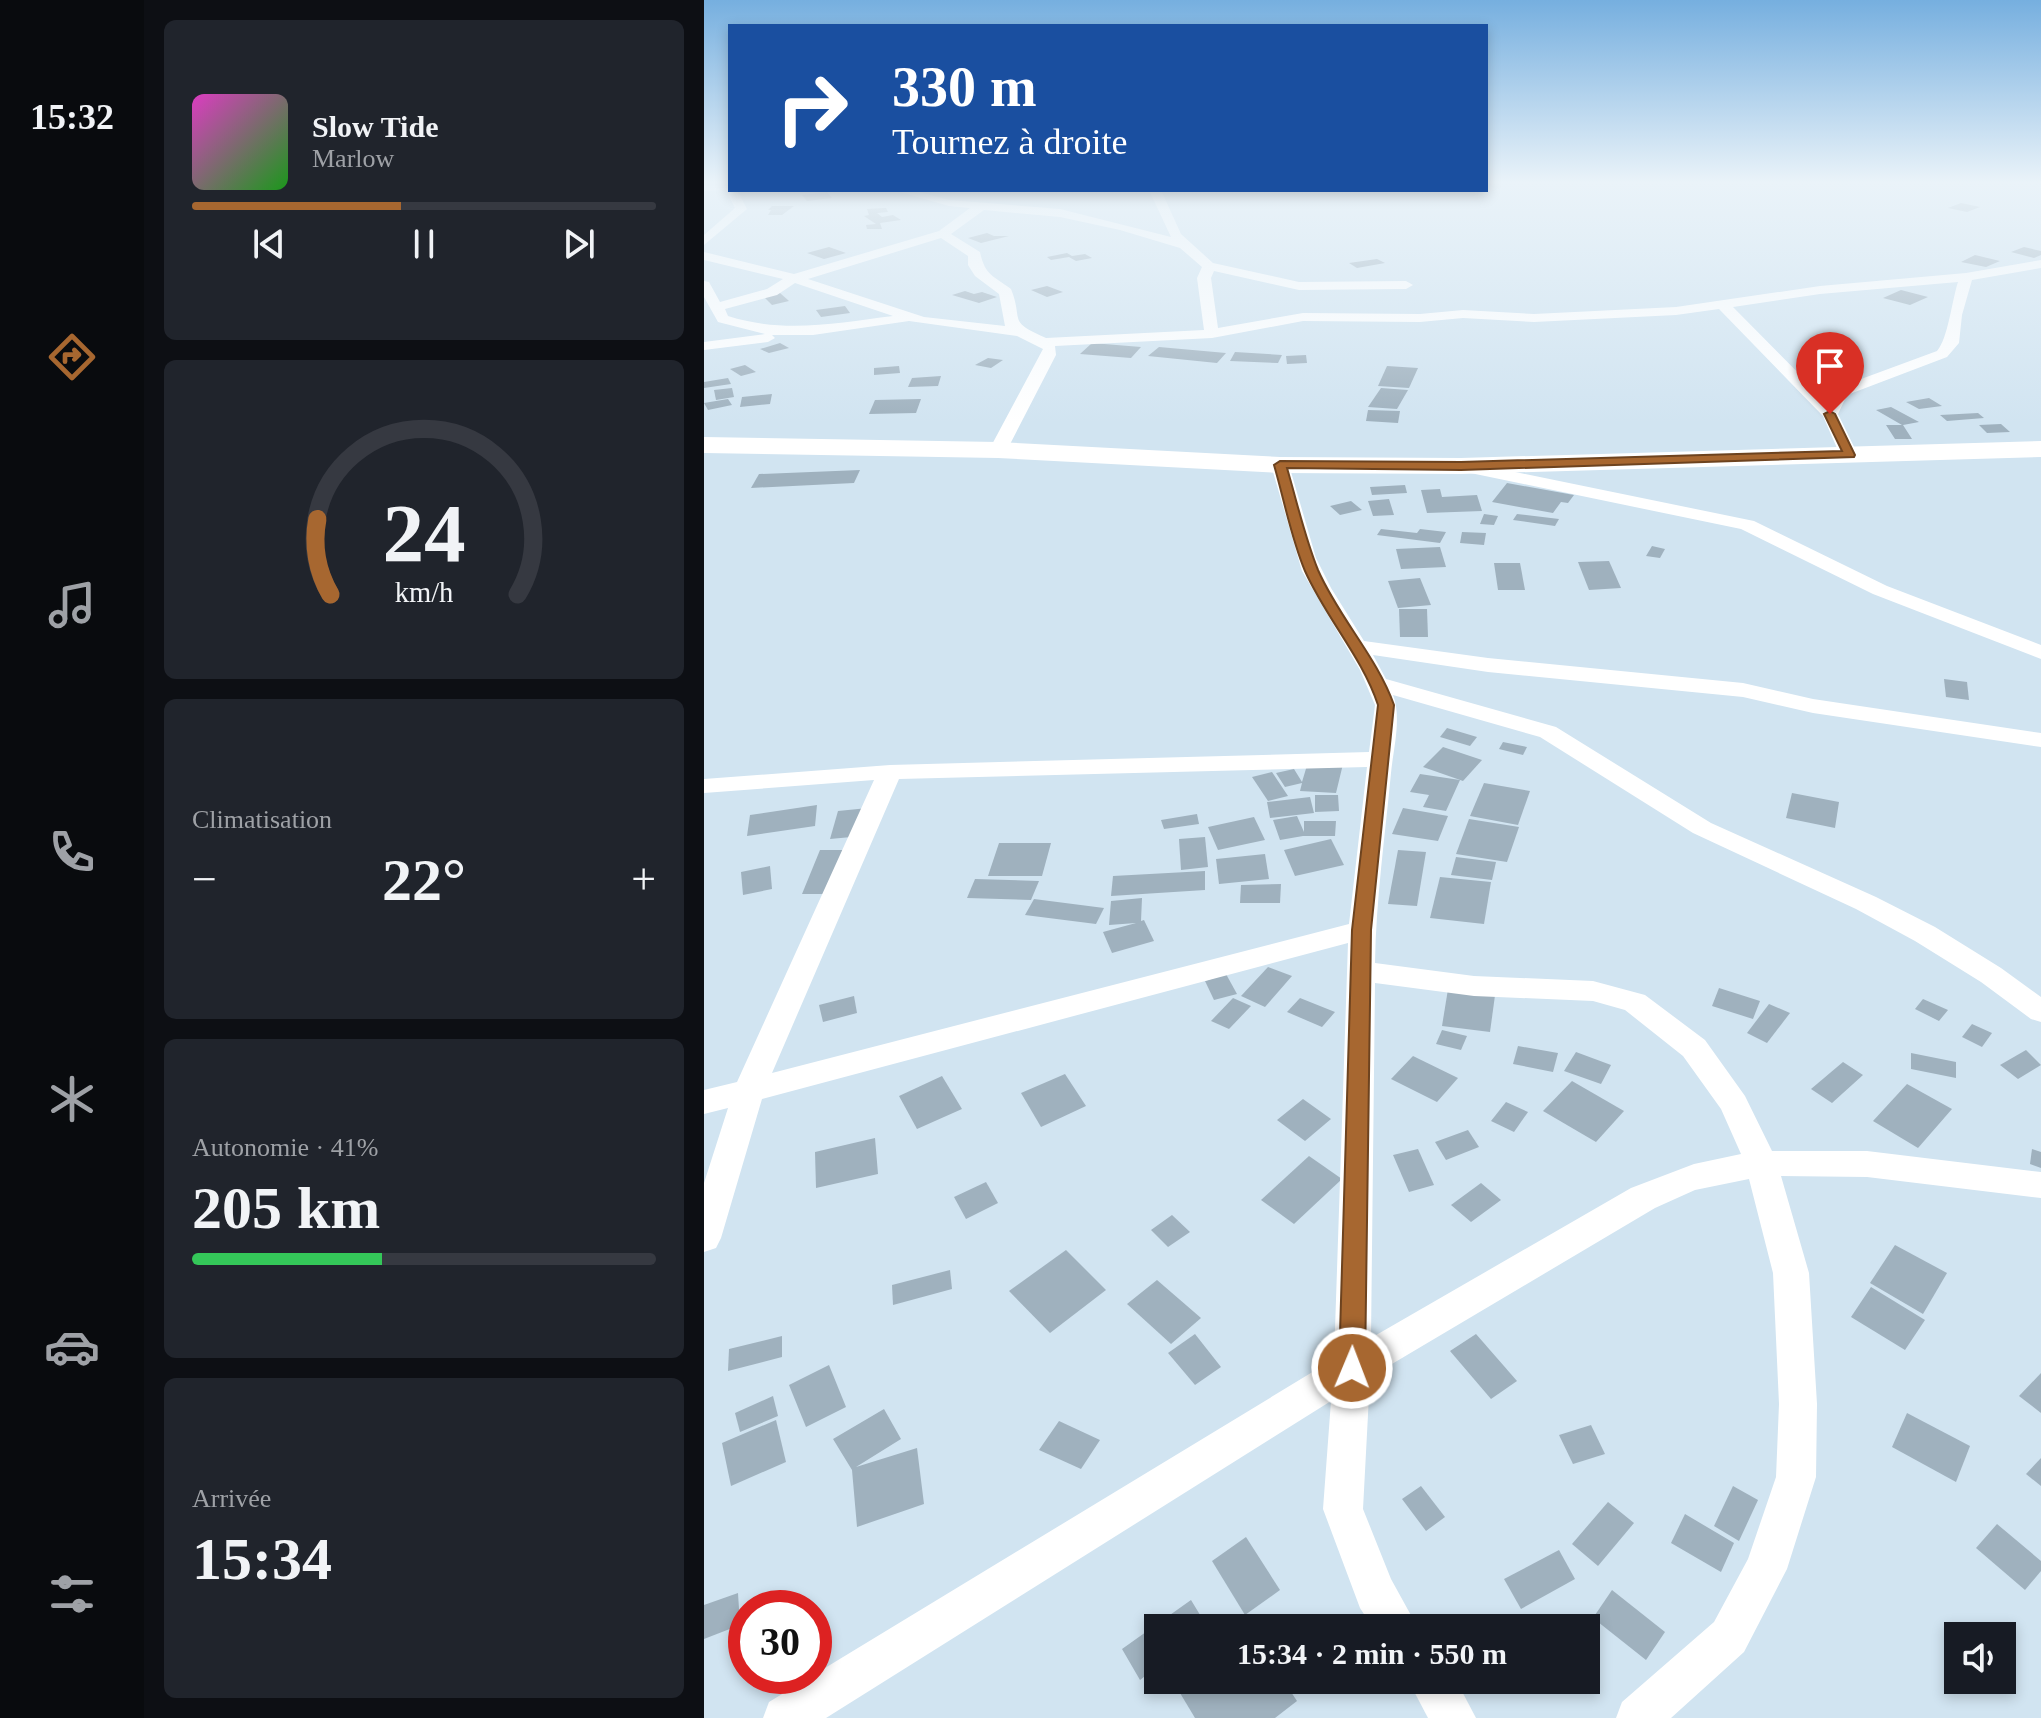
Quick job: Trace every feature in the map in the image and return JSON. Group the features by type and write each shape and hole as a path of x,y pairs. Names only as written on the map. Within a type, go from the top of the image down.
{"main road":[{"path":"704,445 998,450 1280,465 1461,466 2041,449"}],"street":[{"path":"736,264 793,279 911,318 1020,332 1044,342 1212,334 1303,317 1420,318 1473,314 1534,318 1676,311 1820,290 1966,277 2040,264"},
{"path":"718,307 772,292 793,279 842,264"},
{"path":"974,264 980,273 1006,292 1010,323 1020,332"},
{"path":"1212,334 1204,278 1209,266 1299,286 1406,285"},
{"path":"1381,317 1406,285 1405,278 1396,269"},
{"path":"1830,414 1840,392 1942,354 1952,343 1955,315 1966,277"},
{"path":"704,285 723,319 803,333"},
{"path":"1722,304 1830,414 1849,455"},
{"path":"704,346 911,318"},
{"path":"998,450 1049,355 1050,349 1044,342"},
{"path":"1280,465 1311,570 1379,684 1386,705 1362,930 1352,1368 1343,1509 1375,1593 1388,1614"},
{"path":"1461,466 1747,525 1880,590 2041,653"},
{"path":"1354,646 1503,667 1743,690 1813,706 2041,740"},
{"path":"1379,684 1548,732 1702,828 1866,903 1925,934 1991,975 2041,1012"},
{"path":"704,786 890,772 1382,759"},
{"path":"704,1238 748,1092 890,772"},
{"path":"704,1102 1362,930"},
{"path":"1361,971 1474,986 1593,991 1635,1002 1694,1048 1734,1104 1762,1165 1791,1273 1798,1404 1796,1477 1766,1569 1729,1637 1638,1718"},
{"path":"785,1718 1352,1368 1643,1198 1695,1177 1762,1165 1840,1163 1963,1173 2041,1185"},
{"path":"1439,1694 1454,1718"}],"building":[{"path":"1351,264 1378,264 1357,268"},
{"path":"1047,286 1063,292 1047,297 1031,290"},
{"path":"1901,290 1928,297 1910,305 1883,298"},
{"path":"965,291 997,297 979,303 952,295"},
{"path":"780,293 789,301 772,305 763,296"},
{"path":"845,306 850,313 821,317 816,310"},
{"path":"780,343 789,348 769,353 760,349"},
{"path":"1092,343 1141,347 1131,358 1080,354"},
{"path":"1159,347 1226,353 1217,363 1148,356"},
{"path":"1235,352 1282,355 1278,363 1230,361"},
{"path":"1306,355 1307,363 1287,364 1286,356"},
{"path":"988,358 1003,360 991,368 975,365"},
{"path":"1812,363 1832,366 1827,374 1807,371"},
{"path":"745,365 756,372 741,376 730,369"},
{"path":"899,366 900,373 874,375 874,368"},
{"path":"1387,366 1418,368 1409,388 1378,386"},
{"path":"941,376 938,386 908,387 912,378"},
{"path":"728,378 731,384 704,388 704,382"},
{"path":"732,388 734,397 716,400 714,390"},
{"path":"1381,388 1408,390 1397,409 1368,407"},
{"path":"772,394 770,404 740,407 742,397"},
{"path":"1929,398 1942,406 1919,409 1906,402"},
{"path":"728,399 732,405 708,410 704,403"},
{"path":"921,399 916,413 869,414 875,400"},
{"path":"1891,407 1919,422 1903,425 1912,439 1895,439 1886,425 1902,425 1876,410"},
{"path":"1368,410 1400,411 1398,423 1366,421"},
{"path":"1978,413 1984,418 1947,421 1940,415"},
{"path":"2001,424 2010,432 1987,433 1979,425"},
{"path":"860,470 854,483 751,488 759,474"},
{"path":"1507,483 1574,495 1568,503 1561,502 1553,513 1492,502"},
{"path":"1405,485 1407,493 1372,495 1370,487"},
{"path":"1440,489 1442,497 1477,495 1482,511 1427,513 1421,490"},
{"path":"1389,499 1394,515 1373,516 1368,501"},
{"path":"1351,501 1362,510 1340,515 1330,506"},
{"path":"1484,514 1498,516 1494,525 1480,524"},
{"path":"1517,514 1559,519 1555,526 1513,520"},
{"path":"1381,529 1446,532 1440,543 1377,535"},
{"path":"1462,532 1486,533 1484,545 1460,543"},
{"path":"1652,546 1665,549 1660,558 1646,556"},
{"path":"1440,547 1446,567 1401,569 1396,549"},
{"path":"1609,561 1621,588 1589,590 1578,562"},
{"path":"1494,563 1520,563 1525,590 1498,590"},
{"path":"1420,578 1431,605 1398,608 1388,581"},
{"path":"1399,609 1427,609 1428,637 1400,637"},
{"path":"1944,679 1967,682 1969,700 1946,697"},
{"path":"1447,728 1477,737 1470,746 1440,737"},
{"path":"1503,742 1527,747 1523,755 1499,749"},
{"path":"1443,747 1482,760 1463,781 1423,767"},
{"path":"1308,762 1343,764 1336,793 1300,791 1302,783 1285,787 1276,773 1294,769 1302,782"},
{"path":"1272,772 1288,796 1268,801 1252,777"},
{"path":"1420,774 1460,780 1446,811 1423,807 1429,795 1410,792"},
{"path":"1484,783 1530,791 1518,825 1470,816"},
{"path":"1792,793 1839,802 1835,828 1786,818"},
{"path":"1315,795 1338,795 1339,811 1315,812"},
{"path":"1310,797 1314,813 1270,818 1267,802"},
{"path":"817,805 815,826 747,836 750,815"},
{"path":"868,808 862,836 830,839 838,811"},
{"path":"1403,808 1448,816 1438,841 1392,834"},
{"path":"1197,814 1199,824 1164,829 1161,820"},
{"path":"1297,816 1304,832 1304,821 1336,821 1335,836 1280,840 1273,820"},
{"path":"1254,817 1265,840 1218,850 1208,827"},
{"path":"1469,819 1519,827 1507,862 1456,854"},
{"path":"1205,837 1208,867 1181,870 1179,839"},
{"path":"1331,839 1344,865 1295,876 1284,850"},
{"path":"999,843 1051,843 1042,876 988,876"},
{"path":"820,850 847,850 829,894 802,894"},
{"path":"1398,850 1426,852 1417,906 1388,904"},
{"path":"1265,854 1269,879 1219,884 1216,859"},
{"path":"1456,857 1496,862 1492,880 1451,875"},
{"path":"770,866 772,889 743,895 741,872"},
{"path":"1205,871 1205,890 1111,896 1113,876"},
{"path":"1440,877 1491,882 1484,924 1430,918"},
{"path":"975,879 1039,881 1031,900 967,898"},
{"path":"1281,884 1280,903 1240,903 1241,885"},
{"path":"1142,898 1141,921 1144,920 1154,941 1112,953 1103,932 1136,923 1109,925 1111,901"},
{"path":"1034,899 1104,908 1096,924 1025,915"},
{"path":"1268,967 1292,976 1265,1007 1241,996"},
{"path":"1226,974 1237,994 1214,1000 1205,981"},
{"path":"1449,983 1496,988 1490,1032 1442,1026"},
{"path":"1719,988 1760,1001 1753,1019 1712,1006"},
{"path":"854,996 857,1013 823,1022 819,1005"},
{"path":"1233,998 1251,1006 1229,1029 1211,1021"},
{"path":"1300,998 1335,1012 1322,1027 1287,1012"},
{"path":"1923,999 1948,1010 1939,1021 1915,1009"},
{"path":"1769,1004 1790,1013 1767,1043 1747,1033"},
{"path":"1972,1024 1992,1033 1982,1047 1962,1037"},
{"path":"1442,1030 1467,1036 1461,1050 1436,1044"},
{"path":"1518,1046 1558,1053 1553,1072 1513,1064"},
{"path":"2026,1050 2041,1065 2018,1079 2000,1065"},
{"path":"1576,1052 1611,1065 1601,1084 1564,1071"},
{"path":"1911,1053 1956,1062 1956,1078 1911,1069"},
{"path":"1413,1056 1458,1078 1437,1102 1391,1079"},
{"path":"1843,1062 1863,1075 1832,1103 1811,1089"},
{"path":"1065,1074 1086,1106 1041,1127 1021,1093"},
{"path":"942,1076 962,1109 917,1129 899,1096"},
{"path":"1572,1081 1624,1111 1596,1142 1543,1111"},
{"path":"1907,1084 1952,1109 1918,1148 1873,1121"},
{"path":"1303,1099 1331,1119 1305,1141 1277,1120"},
{"path":"1506,1102 1528,1112 1514,1132 1491,1121"},
{"path":"1468,1130 1479,1147 1446,1160 1435,1142"},
{"path":"875,1138 878,1174 816,1188 815,1152"},
{"path":"1418,1149 1434,1185 1409,1192 1393,1155"},
{"path":"2032,1149 2041,1152 2041,1168 2030,1164"},
{"path":"1309,1156 1342,1179 1294,1224 1261,1200"},
{"path":"986,1182 998,1203 966,1219 954,1197"},
{"path":"1481,1183 1501,1200 1471,1222 1451,1205"},
{"path":"1172,1215 1190,1232 1168,1247 1151,1230"},
{"path":"1895,1245 1947,1273 1923,1314 1870,1283"},
{"path":"1066,1250 1106,1290 1050,1333 1009,1291"},
{"path":"950,1270 952,1289 893,1305 892,1285"},
{"path":"1157,1280 1201,1318 1171,1344 1127,1304"},
{"path":"1871,1287 1925,1320 1905,1350 1851,1317"},
{"path":"1195,1334 1221,1367 1195,1385 1168,1353"},
{"path":"1476,1334 1517,1381 1491,1399 1450,1351"},
{"path":"782,1336 782,1357 728,1371 729,1349"},
{"path":"829,1365 846,1407 806,1427 789,1385"},
{"path":"2041,1373 2041,1413 2019,1396"},
{"path":"773,1396 778,1416 740,1432 735,1413"},
{"path":"884,1409 901,1439 856,1467 917,1448 924,1504 857,1527 852,1470 833,1439"},
{"path":"1907,1413 1970,1446 1956,1482 1892,1447"},
{"path":"776,1420 786,1462 731,1486 722,1443"},
{"path":"1059,1421 1100,1440 1081,1469 1039,1450"},
{"path":"1591,1425 1605,1454 1573,1464 1559,1435"},
{"path":"2041,1458 2041,1486 2026,1474"},
{"path":"1421,1486 1445,1517 1426,1531 1402,1499"},
{"path":"1733,1486 1758,1500 1739,1541 1714,1526"},
{"path":"1608,1502 1634,1523 1598,1566 1572,1544"},
{"path":"1685,1514 1734,1543 1721,1572 1671,1543"},
{"path":"1997,1524 2041,1561 2041,1571 2025,1590 1976,1548"},
{"path":"1246,1537 1280,1590 1244,1614 1212,1561"},
{"path":"1559,1550 1575,1579 1521,1609 1504,1579"},
{"path":"1612,1590 1665,1632 1646,1660 1600,1624 1600,1614 1596,1614"},
{"path":"728,1597 728,1630 704,1639 704,1605"},
{"path":"1191,1600 1200,1614 1171,1614"},
{"path":"1144,1633 1144,1677 1140,1680 1122,1649"},
{"path":"1181,1694 1292,1694 1297,1701 1275,1718 1195,1718"}],"route":[{"path":"1352,1368 1362,930 1386,705 1377,679 1354,646 1311,570 1280,465 1461,466 1849,455 1830,414"}]}
